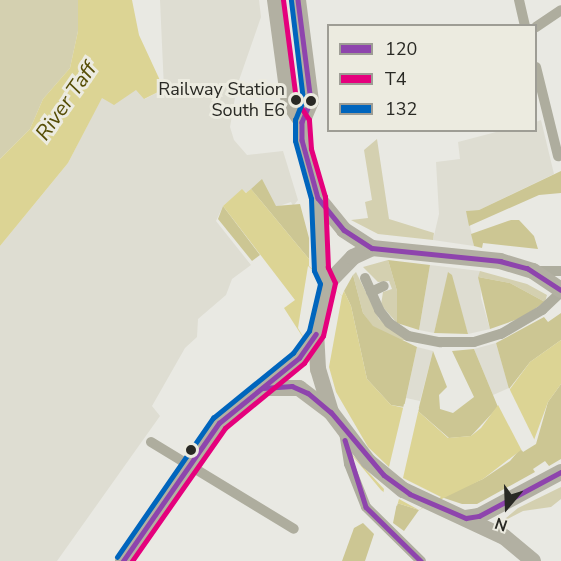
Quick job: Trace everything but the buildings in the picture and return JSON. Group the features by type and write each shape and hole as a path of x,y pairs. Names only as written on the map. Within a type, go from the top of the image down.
{"main road":[{"path":"274,0 289,103 302,122"},
{"path":"298,0 311,101 302,122 302,140 318,198 321,270 328,283"},
{"path":"318,198 344,230 372,248 500,261 533,271 561,291"},
{"path":"372,248 353,257 328,283 313,340 326,408 345,439 384,475 430,503 499,535 533,561"},
{"path":"123,561 231,409 263,388 313,340"},
{"path":"263,388 292,386 326,408"},
{"path":"466,518 479,516 561,472"}],"street":[{"path":"519,0 525,24"},
{"path":"537,26 561,10"},
{"path":"537,71 558,156"},
{"path":"533,271 561,271"},
{"path":"365,278 379,310 399,330 408,336 453,343 474,342 508,330 542,310 561,291"},
{"path":"370,292 384,286"},
{"path":"345,439 366,507 422,561"},
{"path":"151,442 294,530"}],"shaded area":[{"path":"0,0 78,0 78,31 70,68 43,99 30,129 0,159"},
{"path":"160,0 259,0 261,17 237,86 230,127 234,140 247,155 283,151 298,200 293,206 291,202 276,207 242,190 223,206 216,221 251,265 232,279 226,295 198,319 197,337 185,348 152,406 160,416 57,561 0,561 0,246 68,163 102,97 136,89 145,99 164,89"},
{"path":"541,120 554,174 479,210 467,211 474,246 433,240 439,214 436,162 460,159 458,142 496,132 537,132 537,122"},
{"path":"377,139 389,219 434,233 433,240 378,234 351,220 368,218 365,202 372,200 364,150"},
{"path":"561,171 561,193 539,195 469,226 466,211 479,210"},
{"path":"262,179 276,206 300,204 309,238 309,259 251,189"},
{"path":"223,206 260,255 252,261 218,219"},
{"path":"511,220 519,220 534,236 538,249 483,243 482,248 474,246 471,234"},
{"path":"388,260 397,291 397,323 381,305 383,292 392,289 389,281 378,282 363,267"},
{"path":"388,260 430,265 419,330 397,323 397,291"},
{"path":"430,265 480,271 481,298 490,329 468,334 449,272 434,333 419,330"},
{"path":"480,271 527,284 547,295 545,302 510,283 478,277"},
{"path":"356,272 379,319 407,340 396,340 373,327 363,313 353,275"},
{"path":"448,272 452,275 468,334 434,333"},
{"path":"353,275 363,313 373,326 417,347 404,407 391,405 367,379 351,306 344,291"},
{"path":"478,277 510,283 545,302 521,318 490,329"},
{"path":"561,313 561,340 530,362 509,389 496,343 544,317 548,322"},
{"path":"496,343 509,388 493,395 474,349"},
{"path":"417,347 433,351 420,401 406,398"},
{"path":"474,349 498,407 471,436 449,438 418,411 433,351 447,387 439,395 440,409 453,413 474,397 452,351"},
{"path":"561,384 561,459 549,466 545,461 533,469 535,472 477,504 462,504 441,497 483,479 510,461 521,448 523,452 536,444 548,402"},
{"path":"561,487 561,499 551,507 523,511 500,523 518,508"},
{"path":"397,503 419,510 404,531 393,523"},
{"path":"363,523 374,534 365,561 342,561 354,528"}],"water":[{"name":"River Taff","path":"78,0 132,0 139,35 164,89 144,99 136,90 114,105 102,98 68,163 0,246 0,159 30,129 43,99 70,68 78,31"},
{"path":"242,189 246,193 251,189 309,259 309,266 342,296 344,291 351,306 367,379 391,405 418,411 448,438 471,436 481,428 530,362 561,340 561,384 548,402 534,440 483,479 419,510 397,503 381,490 345,447 311,350 284,308 295,300 223,206"}],"pier":[{"path":"308,266 342,296 329,367 336,392 368,447 389,467 404,404 419,408 403,478 441,497 419,510 399,499 397,506 383,495 384,489 345,447 330,422 311,350 298,328"},
{"path":"509,388 536,443 522,451 497,403"}],"transit line":[{"name":"T4","path":"132,561 225,428 304,363 323,336 335,283 328,268 325,197 311,149 309,120 296,100 283,0"},
{"name":"120","path":"298,0 311,101 302,122 302,140 318,198 344,230 372,248 500,261 527,268 561,290"},
{"name":"132","path":"117,557 213,418 293,353 309,331 320,284 314,271 311,199 295,141 295,120 303,100 291,1"},
{"name":"120","path":"123,561 219,423 299,358 316,334"},
{"name":"120","path":"263,388 292,386 308,393 331,412 384,475 410,494 466,518 479,516 561,472"},
{"name":"120","path":"345,440 366,507 421,561"}],"place":[{"name":"Railway Station South E6","path":"296,100"}]}
